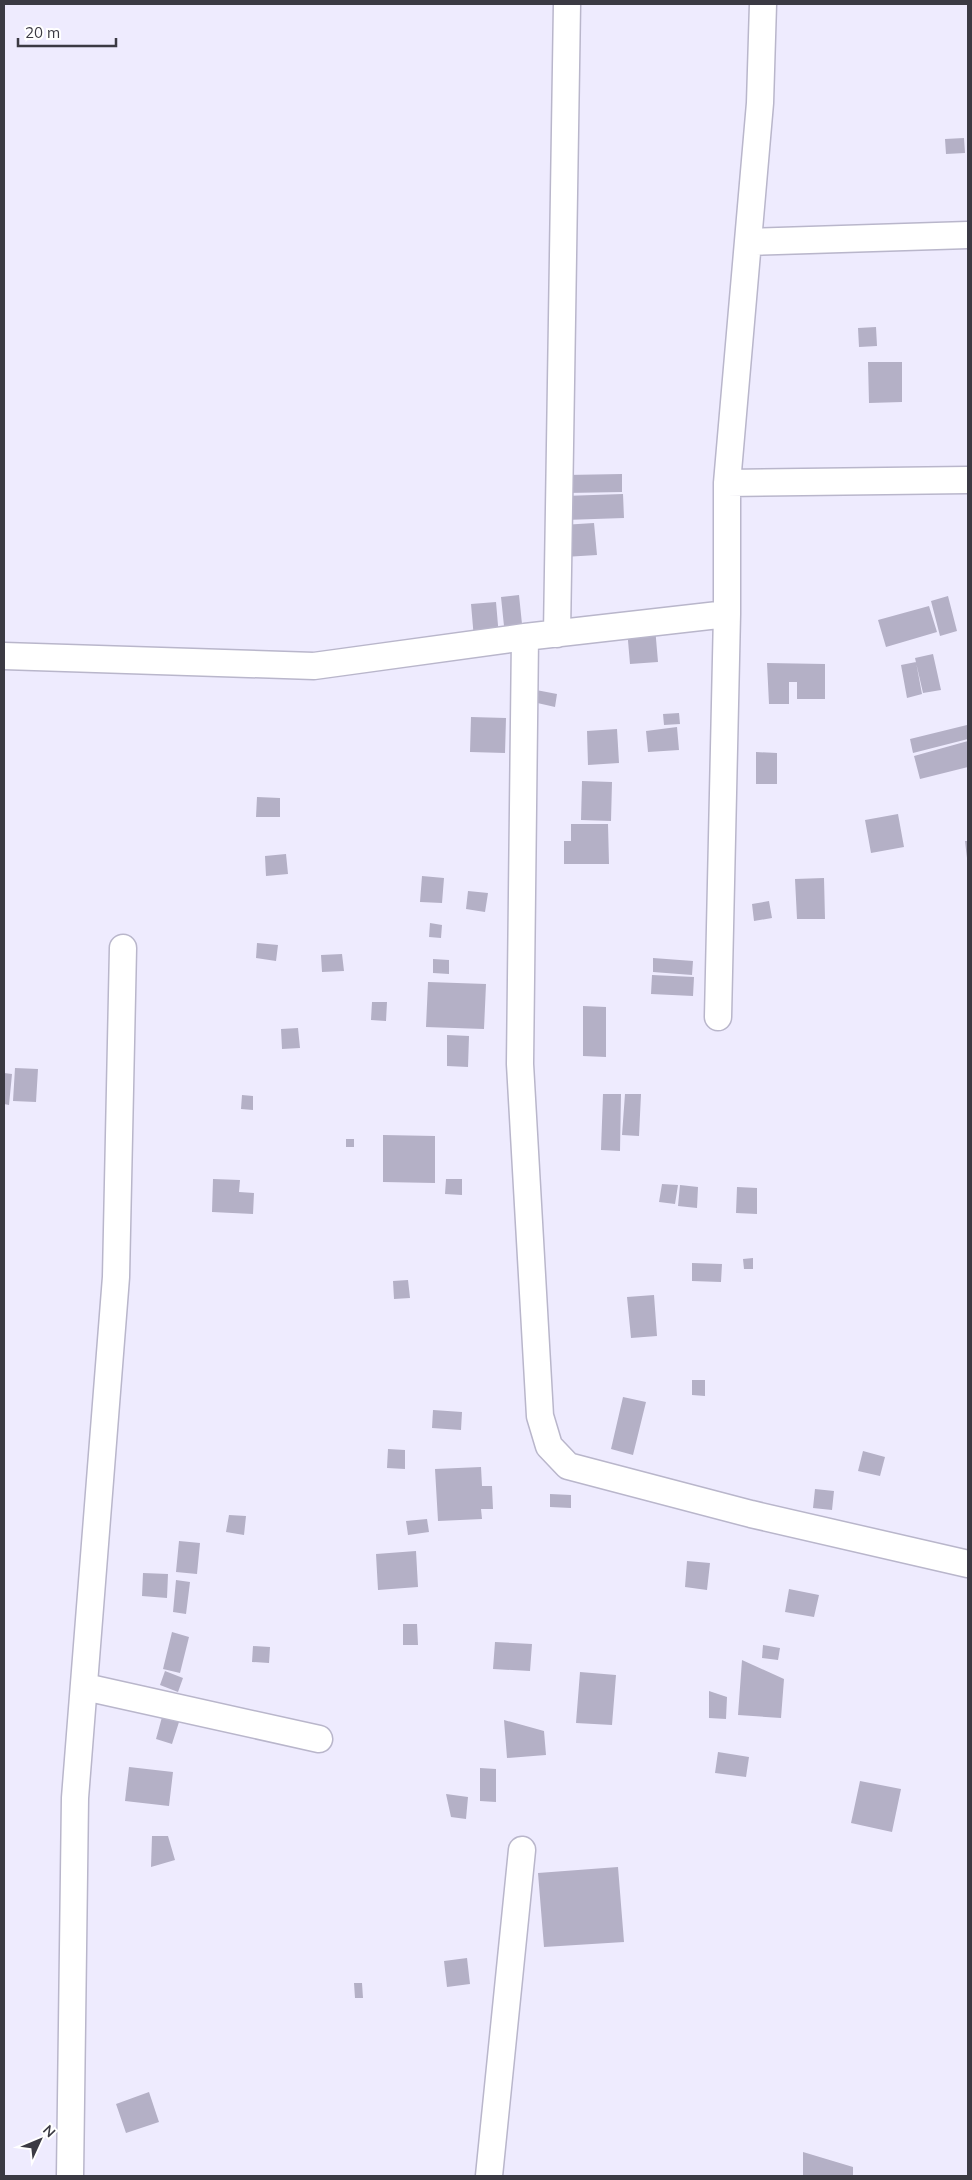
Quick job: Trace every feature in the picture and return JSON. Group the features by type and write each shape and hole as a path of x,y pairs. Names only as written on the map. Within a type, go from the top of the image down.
{"street":[{"path":"556,634 567,4"},
{"path":"718,1017 727,614 727,483 760,103 763,4"},
{"path":"748,242 968,234"},
{"path":"727,483 968,480"},
{"path":"4,656 314,666 525,637 727,614"},
{"path":"525,637 520,1064 540,1416 549,1446 568,1466 751,1514 968,1564"},
{"path":"70,2176 75,1798 116,1277 123,948"},
{"path":"85,1687 320,1739"},
{"path":"490,2176 522,1850"}],"building":[{"path":"964,138 965,153 946,154 945,139"},
{"path":"876,327 877,346 859,347 858,328"},
{"path":"868,362 902,362 902,402 869,403"},
{"path":"622,474 622,492 567,493 566,475"},
{"path":"623,494 624,518 565,520 564,496"},
{"path":"594,523 597,555 564,557 562,525"},
{"path":"519,595 522,624 504,626 501,597"},
{"path":"948,596 957,631 940,636 931,601"},
{"path":"496,602 499,637 474,639 471,604"},
{"path":"929,606 937,632 886,647 878,620"},
{"path":"655,627 658,662 630,664 627,629"},
{"path":"933,654 941,690 923,693 915,658"},
{"path":"916,662 922,694 907,698 901,665"},
{"path":"767,663 825,664 825,699 797,699 797,682 789,682 789,704 769,704"},
{"path":"536,690 557,694 555,707 533,702"},
{"path":"679,713 680,724 664,725 663,714"},
{"path":"471,717 506,718 505,753 470,752"},
{"path":"967,725 968,739 913,753 910,739"},
{"path":"677,727 679,750 648,752 646,731"},
{"path":"617,729 619,763 588,765 587,731"},
{"path":"968,741 968,767 920,779 914,756"},
{"path":"756,752 777,753 777,784 756,784"},
{"path":"582,781 612,782 611,821 581,820"},
{"path":"257,797 280,798 280,817 256,817"},
{"path":"898,814 904,847 871,853 865,820"},
{"path":"571,824 608,824 609,864 564,864 564,841 571,841"},
{"path":"965,841 968,841 968,858 967,858"},
{"path":"286,854 288,874 266,876 265,856"},
{"path":"422,876 444,878 442,903 420,902"},
{"path":"824,878 825,919 797,919 795,879"},
{"path":"468,891 488,893 485,912 466,909"},
{"path":"769,901 772,918 754,921 752,904"},
{"path":"430,923 442,925 441,938 429,937"},
{"path":"257,943 278,945 276,961 256,958"},
{"path":"342,954 344,971 322,972 321,955"},
{"path":"653,958 693,961 692,975 653,972"},
{"path":"433,959 449,960 449,974 433,973"},
{"path":"652,975 694,977 693,996 651,994"},
{"path":"428,982 486,984 484,1029 426,1027"},
{"path":"372,1002 387,1002 386,1021 371,1020"},
{"path":"583,1006 606,1007 606,1057 583,1056"},
{"path":"298,1028 300,1048 282,1049 281,1029"},
{"path":"447,1035 469,1036 468,1067 447,1066"},
{"path":"15,1068 38,1069 36,1102 13,1101"},
{"path":"4,1073 12,1074 9,1105 4,1104"},
{"path":"603,1094 621,1094 620,1151 601,1150"},
{"path":"625,1094 641,1094 639,1136 622,1135"},
{"path":"242,1095 253,1096 253,1110 241,1109"},
{"path":"383,1135 435,1136 435,1183 383,1182"},
{"path":"346,1139 354,1139 354,1147 346,1147"},
{"path":"213,1179 240,1180 239,1192 254,1193 253,1214 212,1212"},
{"path":"446,1179 462,1179 462,1195 445,1194"},
{"path":"662,1184 678,1185 675,1204 659,1202"},
{"path":"680,1185 698,1187 697,1208 678,1206"},
{"path":"737,1187 757,1188 757,1214 736,1213"},
{"path":"753,1258 753,1269 744,1269 743,1259"},
{"path":"692,1263 722,1264 721,1282 692,1281"},
{"path":"408,1280 410,1298 394,1299 393,1281"},
{"path":"654,1295 657,1336 631,1338 627,1297"},
{"path":"692,1380 705,1380 705,1396 692,1395"},
{"path":"623,1397 646,1402 633,1455 611,1449"},
{"path":"433,1410 462,1412 461,1430 432,1428"},
{"path":"388,1449 405,1450 405,1469 387,1468"},
{"path":"863,1451 885,1457 880,1476 858,1471"},
{"path":"481,1467 482,1486 492,1486 493,1509 481,1509 482,1519 438,1521 435,1469"},
{"path":"815,1489 834,1491 832,1510 813,1508"},
{"path":"550,1494 571,1495 571,1508 550,1507"},
{"path":"229,1515 246,1516 244,1535 226,1532"},
{"path":"427,1519 429,1532 408,1535 406,1521"},
{"path":"179,1541 200,1543 197,1574 176,1572"},
{"path":"416,1551 418,1587 378,1590 376,1554"},
{"path":"687,1561 710,1563 707,1590 685,1587"},
{"path":"143,1573 168,1574 167,1598 142,1596"},
{"path":"176,1580 190,1582 186,1614 173,1612"},
{"path":"789,1589 819,1595 814,1617 785,1612"},
{"path":"403,1624 417,1624 418,1645 403,1645"},
{"path":"172,1632 189,1637 180,1673 163,1669"},
{"path":"495,1642 532,1644 530,1671 493,1669"},
{"path":"763,1645 780,1648 778,1660 762,1658"},
{"path":"253,1646 270,1647 269,1663 252,1662"},
{"path":"742,1660 784,1679 781,1718 738,1715"},
{"path":"165,1671 183,1678 178,1692 160,1685"},
{"path":"580,1672 616,1675 612,1725 576,1723"},
{"path":"709,1691 727,1697 726,1719 709,1718"},
{"path":"162,1717 179,1722 172,1744 156,1739"},
{"path":"504,1720 544,1731 546,1755 507,1758"},
{"path":"718,1752 749,1757 746,1777 715,1773"},
{"path":"129,1767 173,1772 169,1806 125,1801"},
{"path":"480,1768 496,1769 496,1802 480,1801"},
{"path":"860,1781 901,1789 892,1832 851,1823"},
{"path":"446,1794 468,1797 466,1819 451,1817"},
{"path":"152,1836 168,1836 175,1860 151,1867"},
{"path":"618,1867 624,1942 544,1947 538,1873"},
{"path":"467,1958 470,1984 447,1987 444,1961"},
{"path":"354,1983 362,1983 363,1998 355,1998"},
{"path":"149,2092 159,2122 126,2133 116,2104"},
{"path":"803,2152 853,2167 853,2176 803,2176"}]}
